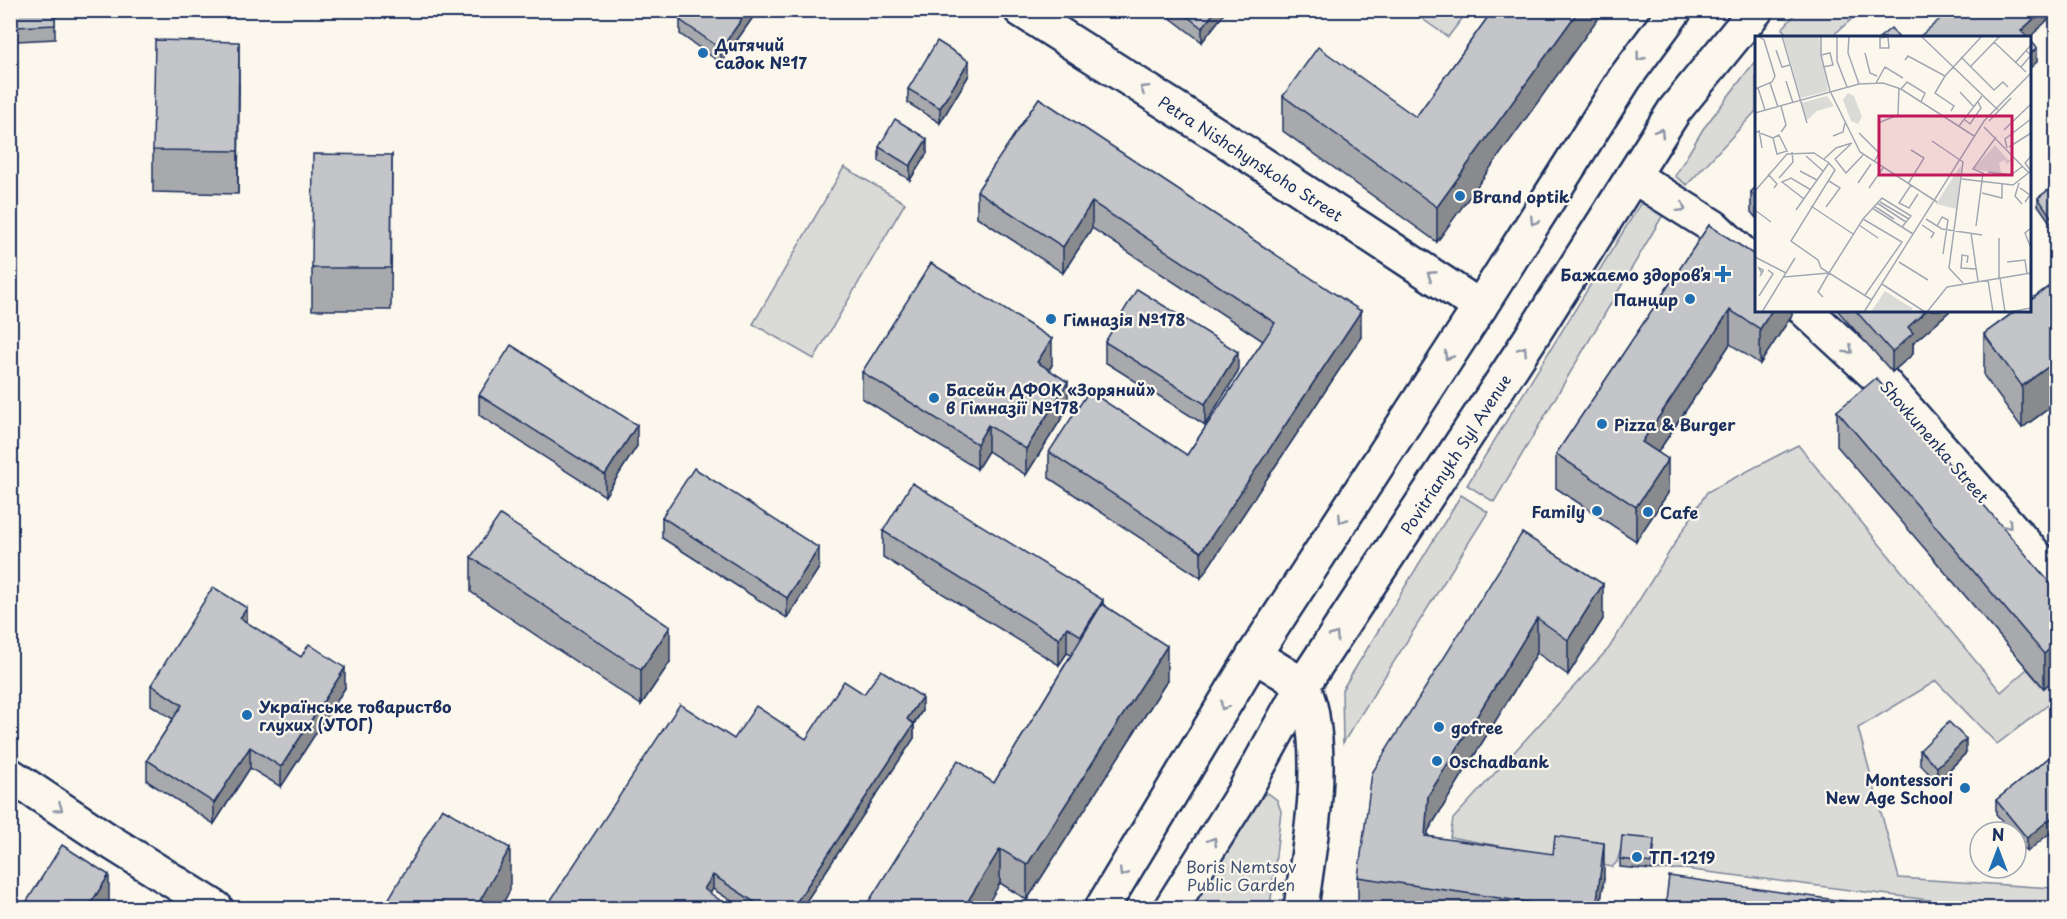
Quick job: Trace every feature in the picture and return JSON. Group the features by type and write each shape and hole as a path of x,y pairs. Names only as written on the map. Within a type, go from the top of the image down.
{"main road":[{"name":"Petra Nishchynskoho Street","path":"1021,10 1480,306"},
{"path":"1101,909 1254,655 1625,78 1675,10"},
{"name":"Povitrianykh Syl Avenue","path":"1171,909 1244,792 1303,685 1530,339 1674,111 1756,10"},
{"path":"1633,176 1714,227 1755,265"},
{"name":"Shovkunenka Street","path":"1807,312 1882,381 2056,579"},
{"path":"1254,655 1303,685 1312,713 1315,747 1314,802 1301,909"},
{"path":"10,776 216,909"}],"green space":[{"path":"1468,10 1448,37 1411,11"},
{"path":"1798,10 1861,11 1832,36 1789,36 1782,29"},
{"path":"1755,61 1755,112 1687,185 1675,176 1703,129"},
{"path":"844,167 905,203 814,359 753,324"},
{"path":"1642,201 1663,215 1494,502 1467,485"},
{"path":"1798,445 2001,692 2027,669 2043,688 2056,677 2056,699 1997,744 1936,681 1858,728 1899,878 2054,888 2056,886 2056,908 1992,908 1684,869 1652,870 1654,847 1622,844 1617,862 1612,867 1450,837 1453,819 1609,648 1707,492"},
{"path":"1461,495 1488,512 1343,743 1342,690"},
{"name":"Boris Nemtsov Public Garden","path":"1268,793 1277,800 1281,811 1270,908 1182,908 1255,799"}],"building":[{"path":"17,10 55,10 55,25 17,27"},
{"path":"686,10 748,10 721,49 680,20"},
{"path":"1179,10 1216,10 1202,28"},
{"path":"1493,10 1579,10 1437,207 1283,96 1318,47 1416,117"},
{"path":"2043,10 2021,31 2026,36 1920,36 1939,20 1938,11"},
{"path":"1891,28 1897,36 1881,36"},
{"path":"155,40 239,42 238,151 153,150"},
{"path":"937,41 969,61 940,108 908,89"},
{"path":"2031,41 2037,48 2031,53"},
{"path":"1039,98 1361,311 1201,552 1049,452 1089,391 1187,455 1275,323 1092,202 1063,247 977,191"},
{"path":"895,119 927,139 910,166 879,147"},
{"path":"313,154 392,155 391,268 312,268"},
{"path":"2056,184 2056,224 2038,198"},
{"path":"1709,225 1755,255 1755,312 1771,312 1760,329 1730,310 1642,442 1668,459 1636,507 1556,454"},
{"path":"931,263 1052,339 1037,362 1068,382 1026,449 988,425 977,444 862,372"},
{"path":"2056,281 2056,361 2022,386 1984,334 2014,312 2031,312 2031,300"},
{"path":"1137,289 1238,352 1205,404 1105,342"},
{"path":"1857,312 1925,312 1908,327 1913,333 1892,352"},
{"path":"511,345 637,425 605,475 479,395"},
{"path":"1876,378 2056,590 2056,643 2044,654 1837,411"},
{"path":"694,468 819,548 787,598 662,517"},
{"path":"912,483 1103,600 1081,636 1067,627 1059,639 883,531"},
{"path":"500,515 670,627 641,670 471,557"},
{"path":"1522,533 1603,584 1568,640 1537,618 1428,796 1425,836 1553,854 1555,836 1604,843 1596,909 1573,909 1358,877 1372,773"},
{"name":"Українське товариство глухих (УТОГ)","path":"213,587 247,608 240,618 301,657 309,644 345,668 281,767 250,747 214,803 147,760 182,705 151,685"},
{"path":"1102,604 1167,646 1027,865 1000,849 963,909 864,909 958,760 994,783"},
{"path":"881,670 922,697 907,719 914,724 792,909 765,909 713,875 704,889 733,909 545,909 680,704 734,739 756,706 806,739 844,681 864,694"},
{"path":"1949,722 1966,739 1937,767 1920,750"},
{"path":"2056,752 2056,814 2028,837 2028,820 2012,820 1996,800"},
{"path":"442,808 510,848 475,909 387,909 384,907"},
{"name":"ТП-1219","path":"1622,836 1654,839 1652,863 1620,859"},
{"path":"62,845 109,875 87,909 22,909"},
{"path":"1669,876 1899,909 1665,909"}],"place":[{"name":"Дитячий садок №17","path":"703,53"},
{"name":"Brand optik","path":"1460,196"},
{"name":"Бажаємо здоровʼя","path":"1723,274"},
{"name":"Панцир","path":"1690,299"},
{"name":"Гімназія №178","path":"1051,319"},
{"name":"Басейн ДФОК «Зоряний» в Гімназії №178","path":"934,398"},
{"name":"Pizza & Burger","path":"1602,424"},
{"name":"Family","path":"1597,511"},
{"name":"Cafe","path":"1648,512"},
{"name":"Українське товариство глухих (УТОГ)","path":"247,715"},
{"name":"gofree","path":"1439,727"},
{"name":"Oschadbank","path":"1437,761"},
{"name":"Montessori New Age School","path":"1965,788"},
{"name":"ТП-1219","path":"1637,857"}]}
